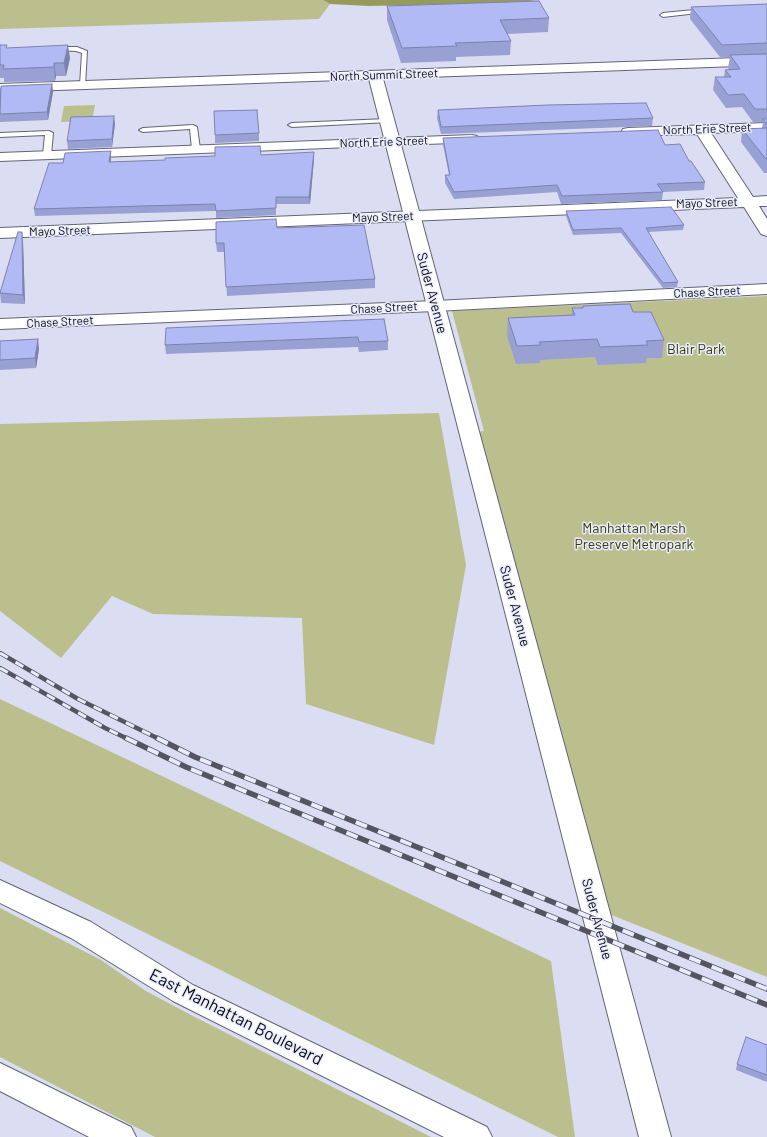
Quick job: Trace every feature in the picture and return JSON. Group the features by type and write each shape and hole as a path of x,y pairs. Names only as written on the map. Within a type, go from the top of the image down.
{"street":[{"name":"North Summit Street","path":"0,88 767,61"},
{"name":"Suder Avenue","path":"375,75 655,1137"},
{"name":"North Erie Street","path":"615,133 767,127"},
{"path":"702,130 767,230"},
{"name":"North Erie Street","path":"0,157 196,149 390,132 489,138"},
{"name":"Mayo Street","path":"0,233 767,201"},
{"name":"Chase Street","path":"0,324 435,306 767,289"},
{"name":"East Manhattan Boulevard","path":"0,891 81,930 183,993 476,1137"},
{"path":"0,1076 120,1137"}],"lane":[{"path":"663,15 712,11"},
{"path":"48,49 67,48 84,50 86,54 83,85"},
{"path":"292,125 390,132"},
{"path":"143,130 194,127 196,149"},
{"path":"0,135 49,133 47,155"}],"green space":[{"path":"0,0 323,0 330,4 319,19 0,29"},
{"path":"95,105 92,121 61,122 64,106"},
{"name":"Manhattan Marsh Preserve Metropark","path":"767,296 767,977 594,908 469,433 484,431 452,311"},
{"path":"439,413 466,565 434,745 306,704 302,618 153,614 112,596 61,658 0,611 0,424"},
{"path":"0,699 551,961 575,1137 558,1137 0,861"},
{"path":"0,908 101,960 146,991 189,1014 431,1137 155,1137 0,1057"}],"shaded area":[{"path":"323,0 539,0 509,3 369,6 330,4"}],"building":[{"path":"539,1 549,18 500,20 511,41 455,43 457,46 402,48 387,6"},
{"path":"767,4 767,43 722,45 691,7"},
{"path":"0,45 7,45 6,48 68,45 64,63 54,63 54,67 3,69 4,65 0,65"},
{"path":"767,54 767,109 755,109 744,94 728,95 715,77 731,77 725,70 740,69 730,55"},
{"path":"52,84 47,112 0,114 1,86"},
{"path":"646,103 653,118 441,127 438,110 547,105"},
{"path":"257,110 259,133 215,135 214,111"},
{"path":"114,116 112,139 67,141 71,117"},
{"path":"763,119 767,119 767,125"},
{"path":"767,128 767,159 766,159 742,129"},
{"path":"658,130 665,145 680,144 689,161 691,161 705,182 657,184 663,192 562,196 557,185 454,192 445,175 450,175 443,138"},
{"path":"260,146 261,155 314,152 309,197 276,197 276,208 216,211 215,204 34,209 49,163 63,163 65,153 111,151 109,162 165,160 165,158 215,156 215,147"},
{"path":"671,207 684,225 646,228 678,282 663,283 621,228 573,230 566,211"},
{"path":"276,219 277,228 364,225 375,279 226,287 224,243 216,243 216,222"},
{"path":"18,232 22,232 23,295 0,293"},
{"path":"630,304 633,312 651,312 664,340 646,341 648,345 600,347 597,339 539,342 541,345 517,346 508,318 575,315 572,308 583,308 583,306"},
{"path":"384,319 388,341 359,342 358,337 165,345 166,328"},
{"path":"38,339 35,358 0,360 0,341"},
{"path":"746,1037 767,1045 767,1075 737,1064"}],"railway":[{"path":"0,653 78,699 159,739"},
{"path":"0,668 105,728 128,739"},
{"path":"126,738 186,767 767,1005"},
{"path":"159,739 195,757 767,989"}],"park label":[{"name":"Blair Park","path":"696,349"}]}
